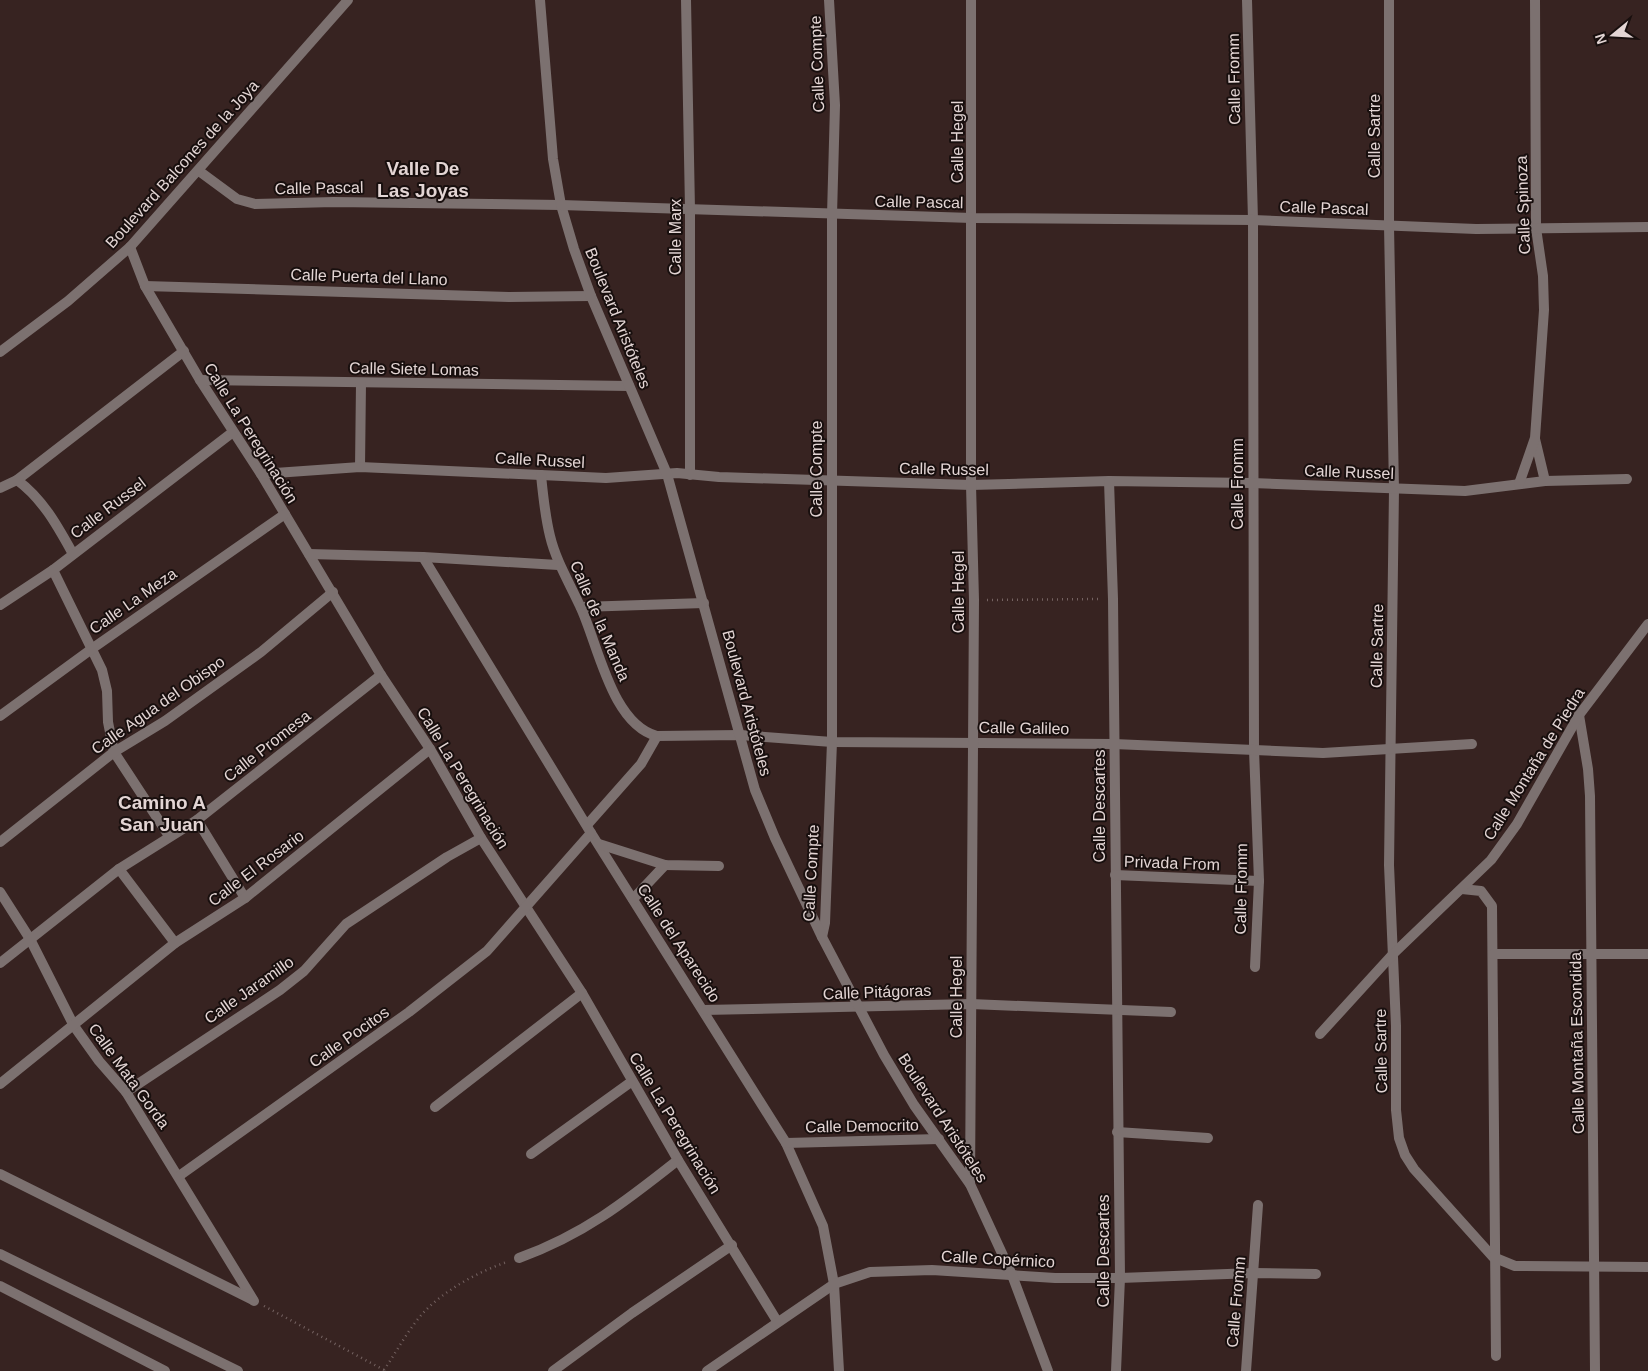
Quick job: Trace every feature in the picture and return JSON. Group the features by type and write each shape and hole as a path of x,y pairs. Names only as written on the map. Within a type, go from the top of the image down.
{"street":[{"name":"Boulevard Balcones de la Joya","path":"0,352 68,301 130,247 348,0"},
{"name":"Boulevard Aristóteles","path":"540,0 553,159 561,205 591,296 667,474 755,790 775,838 822,937 860,1008 914,1105 970,1184 1012,1275 1048,1371"},
{"name":"Calle Marx","path":"686,0 690,209 690,475"},
{"name":"Calle Compte","path":"822,937 825,923 832,742 832,215 835,105 829,0"},
{"name":"Calle Hegel","path":"970,1184 971,742 974,600 971,485 971,0"},
{"name":"Calle Fromm","path":"1247,0 1253,220 1254,750 1258,881 1255,968"},
{"name":"Calle Sartre","path":"1389,0 1389,226 1394,489 1389,865 1396,1110 1399,1138 1405,1156 1414,1169 1493,1257"},
{"name":"Calle Spinoza","path":"1519,484 1535,438 1544,310 1543,276 1536,228 1535,0"},
{"name":"Calle Pascal","path":"199,171 237,199 255,204 334,202 561,205 972,218 1253,220 1389,226 1536,228 1648,227"},
{"name":"Calle La Peregrinación","path":"130,247 145,286 200,380 261,474 381,674 430,749 524,908 582,993 631,1082 777,1321"},
{"name":"Calle Puerta del Llano","path":"145,286 509,297 591,296"},
{"path":"0,488 16,480 184,351"},
{"name":"Calle Siete Lomas","path":"200,380 629,386"},
{"path":"360,383 360,467"},
{"name":"Calle Russel","path":"0,605 53,570 233,432"},
{"name":"Calle Spinoza","path":"1535,438 1545,481"},
{"name":"Calle Russel","path":"261,474 360,467 606,478 667,474 971,485 1109,481 1465,491 1545,481 1627,479"},
{"name":"Calle de la Manda","path":"541,475 550,535 558,564 581,607 601,666 610,686 636,725 646,733 657,736"},
{"path":"16,480 40,502 56,522 73,554"},
{"name":"Calle Descartes","path":"1109,481 1113,599 1120,1278 1116,1371"},
{"name":"Calle La Meza","path":"0,716 93,648 285,514"},
{"path":"309,554 423,557 558,564"},
{"name":"Calle del Aparecido","path":"423,557 589,829 786,1143 823,1226 834,1284 839,1371"},
{"path":"53,570 93,648 102,670 107,691 108,722 114,752 169,836"},
{"name":"Calle Agua del Obispo","path":"0,842 114,752 165,721 261,652 333,592"},
{"path":"581,607 704,603"},
{"name":"Calle Montaña de Piedra","path":"1320,1034 1393,954 1491,860 1517,824 1579,715 1648,624"},
{"name":"Calle Promesa","path":"0,963 119,869 197,820 381,674"},
{"name":"Calle Montaña Escondida","path":"1579,715 1588,769 1595,1371"},
{"name":"Calle Galileo","path":"657,736 740,735 832,742 1114,744 1323,753 1472,744"},
{"path":"524,908 641,764 657,736"},
{"name":"Calle El Rosario","path":"0,1084 175,943 245,898 430,749"},
{"path":"197,820 245,898"},
{"name":"Calle Jaramillo","path":"126,1092 280,990 304,971 346,924 447,857 481,838"},
{"path":"599,844 664,865 719,866"},
{"path":"633,899 664,865"},
{"path":"119,869 175,943"},
{"name":"Privada From","path":"1115,876 1258,881"},
{"path":"1462,889 1481,891 1492,906 1493,1257 1496,1356"},
{"name":"Calle Mata Gorda","path":"0,892 30,939 74,1026 99,1061 126,1092 254,1301"},
{"name":"Calle Pocitos","path":"179,1176 439,990 487,951 524,908"},
{"path":"1493,954 1648,954"},
{"path":"434,1107 582,993"},
{"name":"Calle Pitágoras","path":"704,1010 860,1008 971,1004 1116,1008 1171,1012"},
{"path":"531,1154 631,1082"},
{"path":"1118,1132 1208,1138"},
{"name":"Calle Democrito","path":"786,1143 939,1139"},
{"path":"519,1258 550,1247 612,1212 678,1160"},
{"path":"0,1174 254,1301"},
{"name":"Calle Fromm","path":"1246,1371 1258,1205"},
{"path":"553,1371 732,1245"},
{"path":"0,1254 238,1371"},
{"path":"1493,1257 1515,1266 1648,1267"},
{"name":"Calle Copérnico","path":"707,1371 777,1321 834,1284 870,1272 902,1270 1120,1278 1254,1273 1316,1274"},
{"path":"0,1286 165,1371"}],"path":[{"path":"974,600 1113,599"},
{"path":"254,1301 385,1370 424,1312 455,1288 486,1269 519,1258"}],"district":[{"name":"Valle De Las Joyas","path":"423,179"},
{"name":"Camino A San Juan","path":"162,813"}]}
